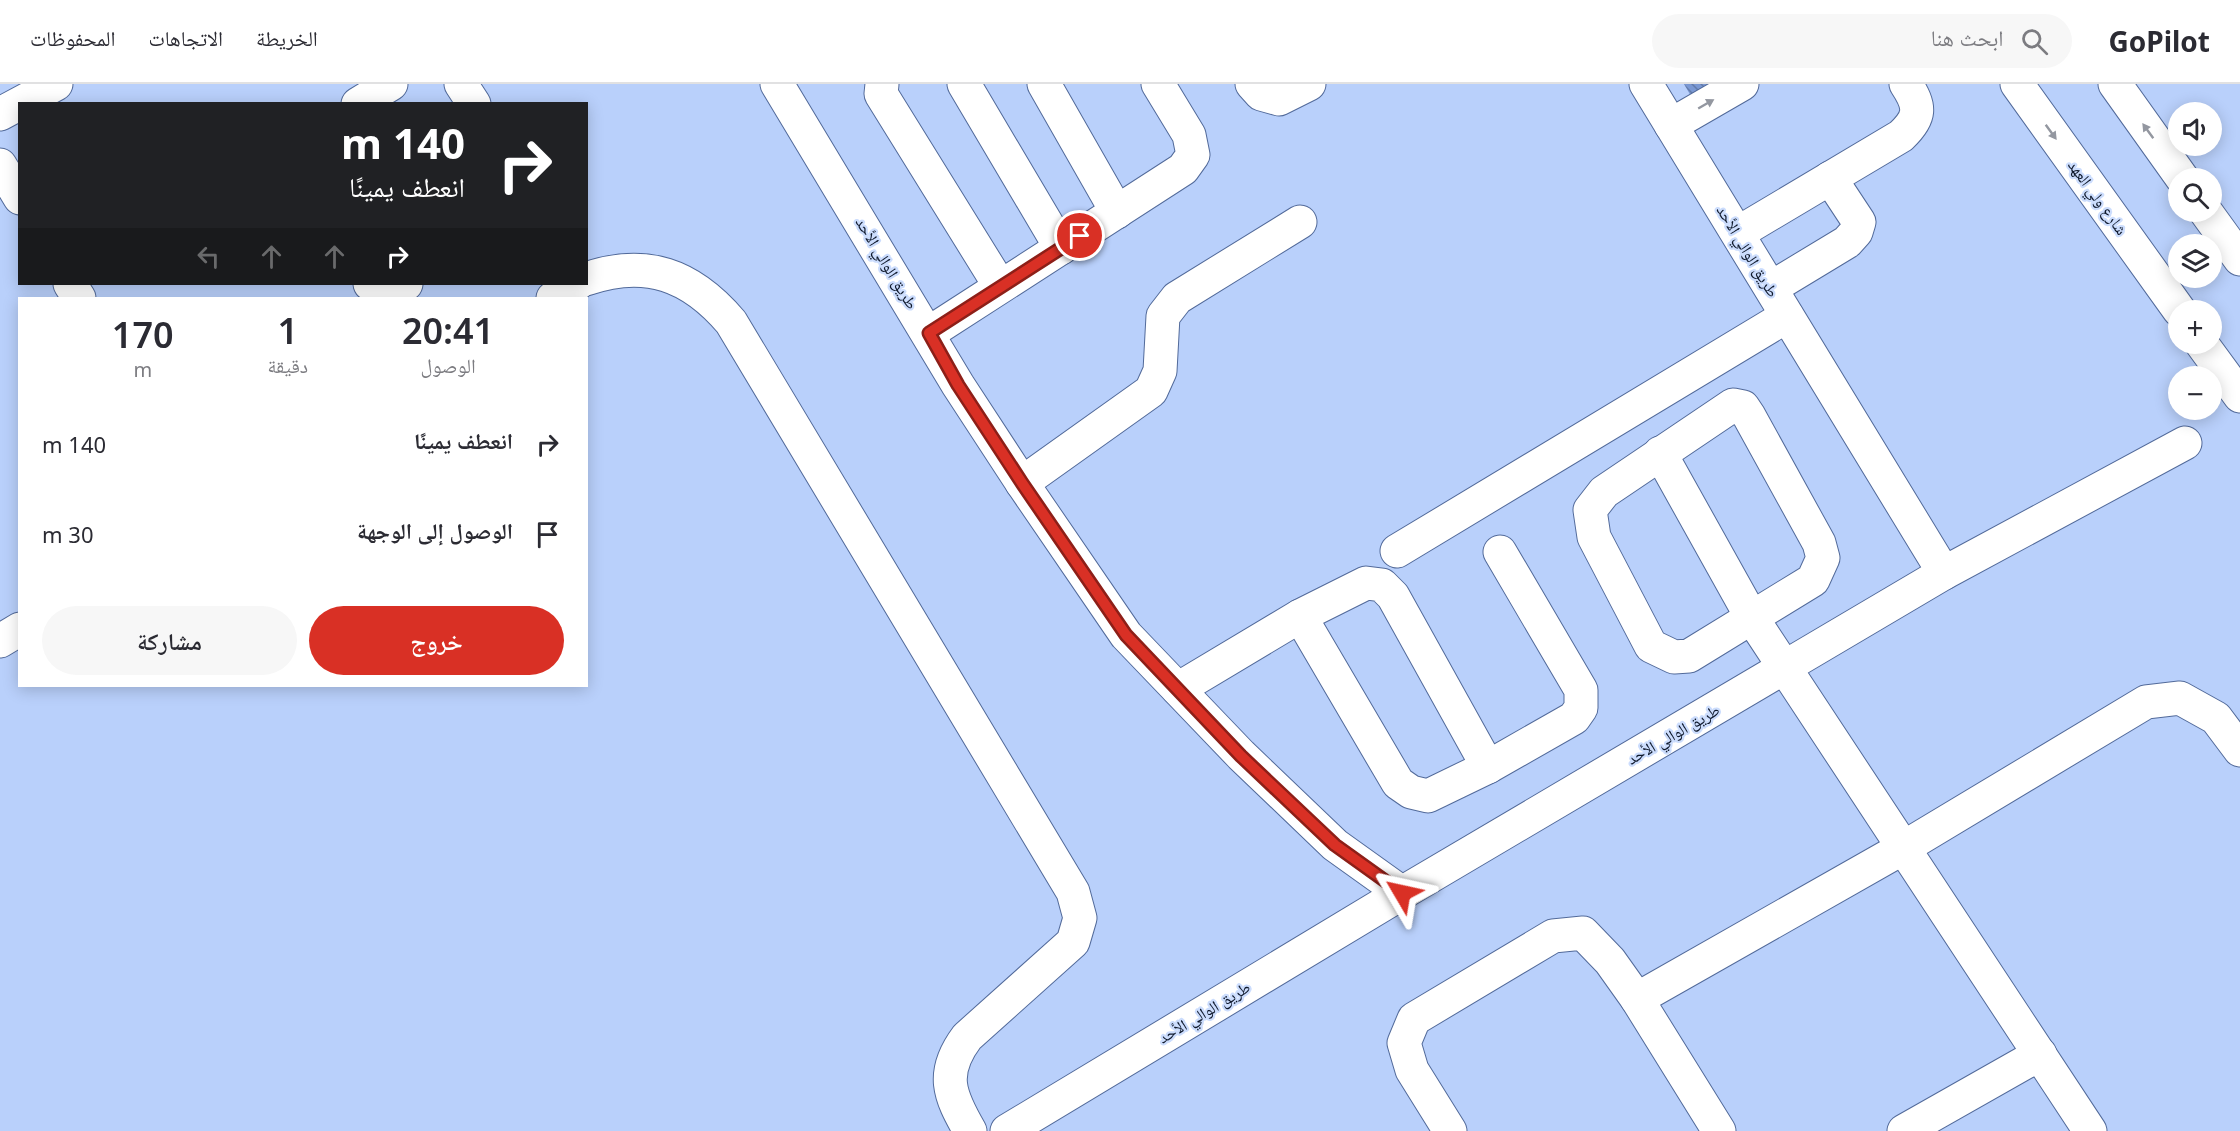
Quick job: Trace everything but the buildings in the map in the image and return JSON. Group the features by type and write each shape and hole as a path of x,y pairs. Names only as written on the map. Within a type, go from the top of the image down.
{"street":[{"path":"0,92 15,84"},
{"path":"22,102 56,84"},
{"path":"361,102 391,84"},
{"path":"461,84 473,102"},
{"name":"طريق الوالي الأحد","path":"777,84 929,333 958,385 1126,635 1241,756 1335,845 1402,893"},
{"path":"882,84 881,94 1000,286"},
{"path":"964,84 1061,248"},
{"path":"1044,84 1117,212"},
{"path":"929,333 1183,170 1193,155 1189,135 1158,84"},
{"path":"1252,84 1261,94 1279,99 1309,84"},
{"name":"طريق الوالي الأحد","path":"1646,84 1944,573"},
{"path":"1671,125 1742,84"},
{"path":"1738,233 1901,136 1915,123 1918,105 1906,84"},
{"name":"شارع ولي العهد","path":"2017,84 2172,300"},
{"path":"2115,84 2175,168"},
{"path":"0,114 18,104"},
{"path":"0,165 18,195"},
{"path":"1771,288 1847,242 1856,231 1859,222 1830,178"},
{"path":"1022,483 1151,391 1160,370 1163,316 1177,298 1300,222"},
{"path":"2213,222 2240,259"},
{"path":"588,278 607,272 635,269 663,273 689,284 712,300 731,322 1073,892 1080,918 1073,942 967,1037 957,1049 951,1063 951,1092 954,1104 970,1131"},
{"path":"372,285 379,290 394,291 404,285"},
{"path":"555,297 575,285"},
{"path":"1397,551 1787,316"},
{"path":"2209,354 2240,396"},
{"path":"1733,405 1743,407 1749,416 1819,543 1823,558 1812,580 1752,618 1689,656 1674,657 1651,646 1594,537 1590,510 1604,492 1733,405"},
{"name":"طريق الوالي الأحد","path":"1007,1131 1402,893 1944,573 2185,443"},
{"path":"1660,453 1752,618 2090,1131"},
{"path":"1300,616 1398,783 1411,792 1428,796 1488,767 1574,718 1581,708 1581,690 1500,552"},
{"path":"1178,689 1300,616 1366,583 1382,585 1393,596 1488,767"},
{"path":"0,641 18,630"},
{"path":"1637,999 1904,848 2146,702 2180,698 2216,718 2240,750"},
{"path":"1450,1131 1412,1070 1404,1043 1414,1018 1553,936 1583,933 1610,961 1637,999 1719,1131"},
{"path":"1904,1131 2040,1054"}],"route":[{"path":"1080,236 929,333 958,385 1126,635 1241,756 1335,845 1402,893"}]}
